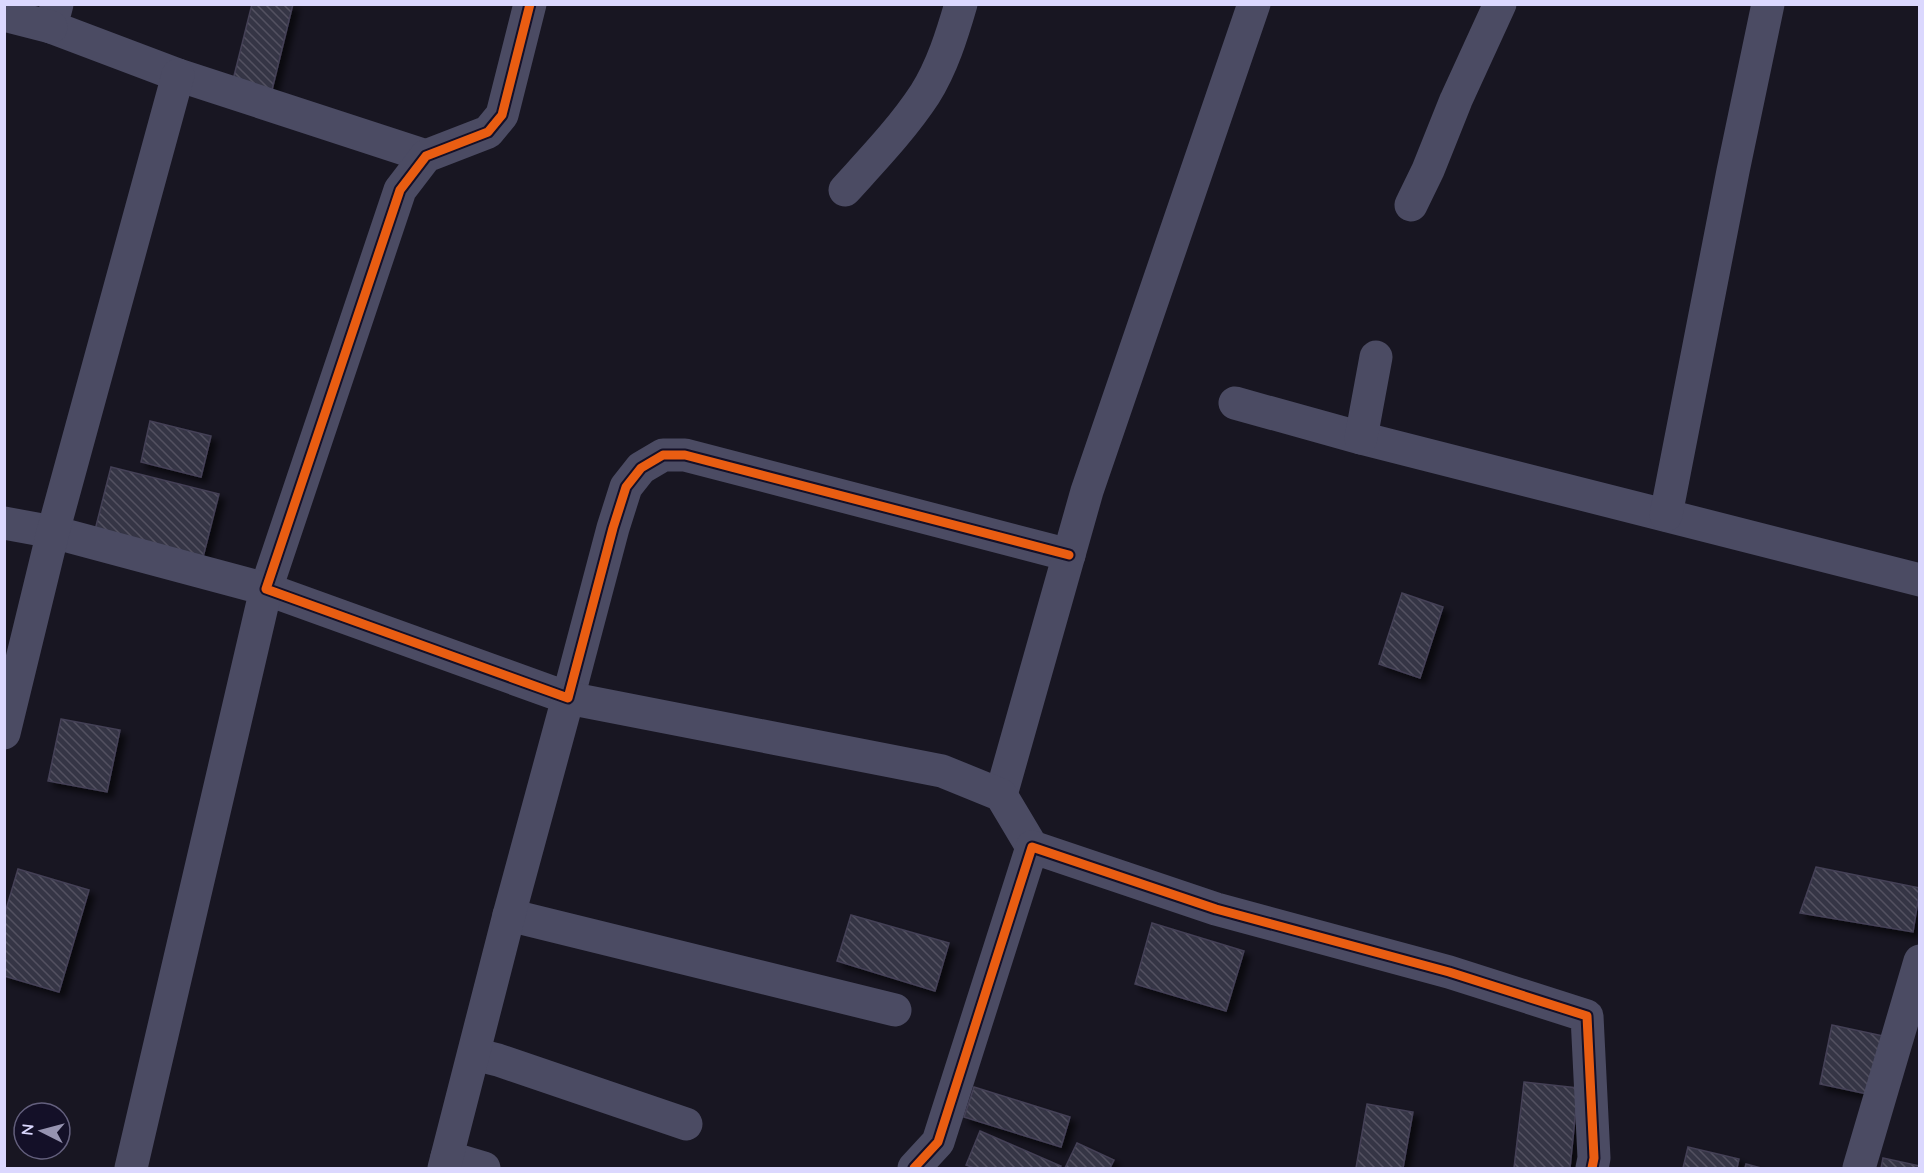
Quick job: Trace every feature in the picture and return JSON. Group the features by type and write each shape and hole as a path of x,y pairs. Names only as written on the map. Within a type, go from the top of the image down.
{"street":[{"path":"131,1168 266,589 400,190 426,156 488,132 502,115 530,4"},
{"path":"845,190 886,145 926,93 949,45 962,4"},
{"path":"1001,795 1087,491 1254,4"},
{"path":"1411,205 1500,4"},
{"path":"1666,515 1768,4"},
{"path":"4,15 54,16 178,75 426,156"},
{"path":"5,732 53,532 178,75"},
{"path":"1361,438 1376,357"},
{"path":"1235,403 1361,438 1920,580"},
{"path":"484,1168 446,1163 509,915 610,538 626,487 641,468 663,455 685,455 1069,555"},
{"path":"4,523 53,532 266,589 568,698 942,771 1001,795 1032,847 1216,909 1449,972 1587,1016 1593,1168"},
{"path":"914,1168 938,1142 1032,847"},
{"path":"509,915 895,1010"},
{"path":"1859,1168 1920,961"},
{"path":"474,1054 498,1060 686,1124"}],"building":[{"path":"252,4 293,4 271,94 232,84"},
{"path":"150,421 211,436 201,477 141,462"},
{"path":"111,467 219,494 201,565 93,538"},
{"path":"1402,593 1443,607 1420,678 1379,664"},
{"path":"61,719 120,730 107,792 48,781"},
{"path":"1816,867 1920,888 1913,932 1800,913"},
{"path":"18,869 89,890 59,992 4,976 4,916"},
{"path":"851,915 949,943 935,991 837,961"},
{"path":"1152,923 1244,951 1226,1011 1135,984"},
{"path":"1832,1025 1888,1037 1877,1096 1820,1084"},
{"path":"1524,1082 1578,1088 1570,1168 1514,1168"},
{"path":"974,1087 1070,1117 1061,1147 964,1117"},
{"path":"1367,1104 1413,1112 1403,1168 1356,1168"},
{"path":"980,1131 1061,1166 1060,1168 974,1168 966,1165"},
{"path":"1077,1143 1114,1160 1110,1168 1065,1168"},
{"path":"1688,1147 1739,1159 1737,1168 1683,1168"},
{"path":"1883,1158 1920,1166 1920,1168 1881,1168"},
{"path":"1746,1164 1761,1168 1745,1168"}],"cycle path":[{"path":"530,4 502,115 488,132 426,156 400,190 266,589 568,698 626,487 641,468 663,455 685,455 1069,555"},
{"path":"914,1168 938,1142 1032,847 1216,909 1449,972 1587,1016 1594,1158 1592,1168"}]}
